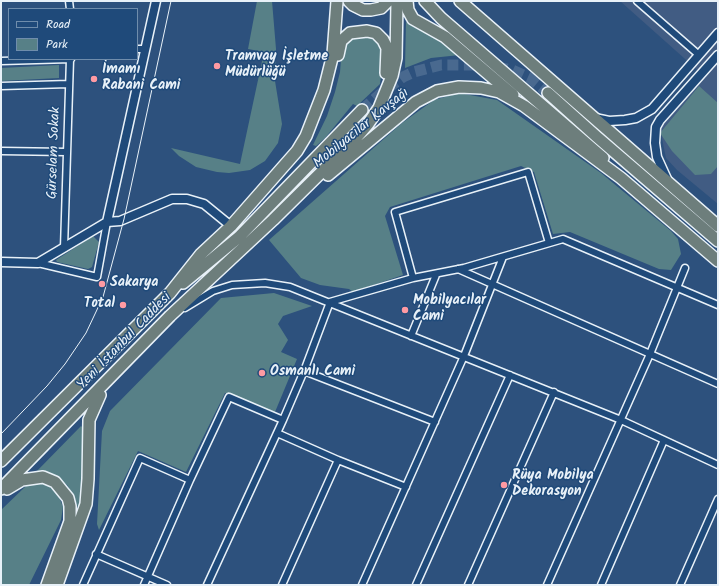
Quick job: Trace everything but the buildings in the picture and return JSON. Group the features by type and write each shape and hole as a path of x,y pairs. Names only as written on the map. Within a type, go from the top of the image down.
{"highway":[{"name":"Mobilyacılar Kavşağı","path":"170,293 201,254 231,226 296,151 306,136 324,90 333,54 337,1"},
{"path":"348,1 353,6 363,10 381,8 388,1"},
{"name":"Mobilyacılar Kavşağı","path":"273,220 356,138 379,108 392,76 396,58 397,1"},
{"path":"407,1 408,10 413,18 445,37 548,125"},
{"path":"425,1 441,18 599,154 621,178 718,261"},
{"path":"453,1 463,4 667,179 718,226"},
{"path":"324,90 334,72 341,41 350,33 367,31 376,33 383,40 387,48 385,93"},
{"name":"Mobilyacılar Kavşağı","path":"273,220 416,102 437,91 459,86 481,88 499,92 524,106 621,178"},
{"path":"548,93 596,137 718,242"},
{"name":"Mobilyacılar Kavşağı","path":"170,293 240,237 362,110"},
{"name":"Yeni İstanbul Caddesi","path":"1,489 109,381 170,316 273,220"},
{"name":"Yeni İstanbul Caddesi","path":"1,461 170,293"},
{"path":"57,585 86,504 90,415 109,381"},
{"path":"1,492 22,480 32,477 43,477 55,482 68,498 70,506 70,521 47,585"}],"street":[{"path":"1,262 38,263 97,277 141,49 156,1"},
{"path":"637,1 699,54"},
{"path":"595,118 608,121 625,120 636,118 652,109 718,33"},
{"path":"667,179 657,157 655,143 656,127 660,120 718,55"},
{"path":"1,61 36,60"},
{"name":"Gürselam Sokak","path":"64,248 70,60"},
{"path":"1,86 69,84"},
{"path":"1,150 67,152"},
{"path":"413,278 395,212 528,172 549,244"},
{"path":"38,263 107,222 120,221 167,200 179,198 204,204 231,226"},
{"path":"330,302 413,278 436,275 563,240 718,305"},
{"path":"362,585 464,356 503,257"},
{"path":"547,585 650,354 685,268"},
{"path":"458,269 718,384"},
{"path":"411,336 436,275"},
{"path":"170,316 212,291 232,285 271,283 290,287 554,392 621,420 718,465"},
{"path":"207,585 283,420 304,371 330,302"},
{"path":"304,371 435,422"},
{"path":"416,585 510,375"},
{"path":"468,585 554,392"},
{"path":"144,585 190,480 229,398 283,420"},
{"path":"277,433 338,460 406,487"},
{"path":"600,585 664,440"},
{"path":"84,585 96,554 140,458 190,480"},
{"path":"282,585 338,460"},
{"path":"680,585 718,499"},
{"path":"96,554 167,585"}],"shaded area":[{"path":"620,1 718,1 718,204 677,170 666,158 660,129 703,75"}],"green space":[{"path":"257,1 272,1 276,49 275,81 282,124 278,143 265,161 250,170 229,173 196,167 179,156 171,148 240,164 264,52 248,49"},
{"path":"406,22 438,38 460,55 431,58 405,68"},
{"path":"373,35 382,47 383,61 380,84 357,106 353,104 325,138 316,146 313,145 327,116 335,92 340,72 342,47 351,37"},
{"path":"59,65 59,78 1,81 1,68"},
{"path":"699,86 718,103 718,166 711,174 695,175 672,151 660,133"},
{"path":"459,93 497,100 601,173 671,231 678,239 681,254 671,270 659,269 570,232 553,234 534,172 521,166 390,207 385,216 403,275 353,292 349,289 320,285 301,278 269,240 402,123 434,100"},
{"path":"93,236 99,242 92,267 88,269 57,262 56,260"},
{"path":"274,293 312,306 283,316 278,324 288,340 281,352 297,359 275,412 225,393 186,472 138,451 99,530 97,524 102,431 110,411 221,298"},
{"path":"81,426 83,428 84,480 82,501 78,508 74,496 67,485 57,478 36,472"},
{"path":"37,483 48,485 58,494 63,507 61,520 29,585 1,585 1,510 26,486"}],"tunnel":[{"path":"362,110 403,77 414,72 441,65 483,65 512,70 530,78 548,93"}],"tram line":[{"path":"1,434 47,386 65,364 86,333 103,297 124,219 171,1"}],"place":[{"name":"Tramvay İşletme Müdürlüğü","path":"217,66"},
{"name":"İmamı Rabani Cami","path":"94,79"},
{"name":"Sakarya","path":"102,284"},
{"name":"Total","path":"123,305"},
{"name":"Mobilyacılar Cami","path":"405,310"},
{"name":"Osmanlı Cami","path":"262,373"},
{"name":"Rüya Mobilya Dekorasyon","path":"504,485"}]}
